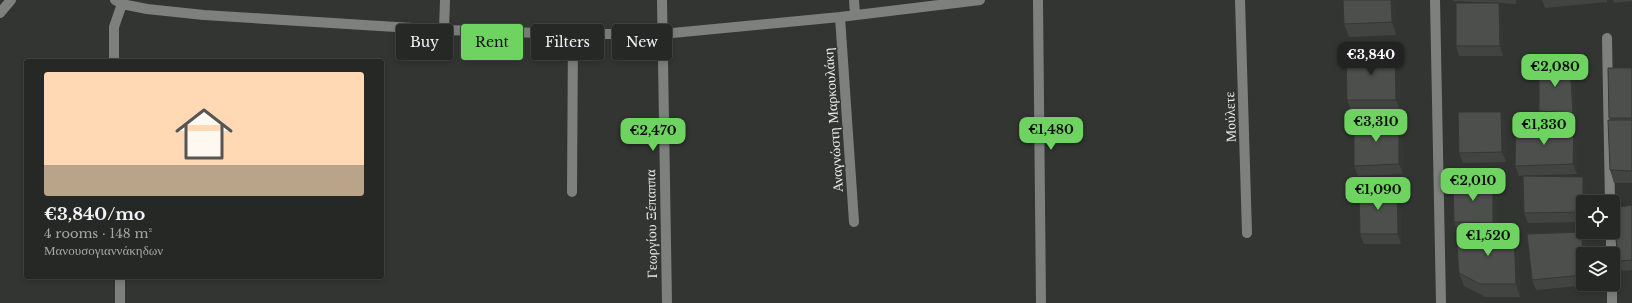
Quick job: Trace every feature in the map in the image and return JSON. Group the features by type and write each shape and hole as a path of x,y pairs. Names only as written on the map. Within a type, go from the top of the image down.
{"street":[{"path":"0,13 11,0"},
{"path":"444,24 445,0"},
{"name":"Γεωργίου Ξέπαππα","path":"662,0 662,24"},
{"path":"854,0 855,15"},
{"path":"672,33 840,17 980,0"},
{"path":"1038,0 1041,303"},
{"name":"Μούλετε","path":"1240,0 1247,233"},
{"path":"1435,0 1441,303"},
{"path":"114,59 114,27 119,2 147,9 204,15 396,27"},
{"name":"Αναγνώστη Μαρκουλάκη","path":"840,17 854,222"},
{"path":"453,30 531,33"},
{"path":"1607,38 1610,195"},
{"path":"572,192 573,60"},
{"name":"Γεωργίου Ξέπαππα","path":"662,60 667,303"},
{"path":"120,279 120,303"},
{"path":"1612,291 1612,303"}],"building":[{"path":"1343,0 1391,0 1392,22 1344,24"},
{"path":"1456,3 1499,3 1500,46 1456,46"},
{"path":"1346,51 1395,52 1396,100 1347,100"},
{"path":"1570,63 1573,113 1539,111 1539,64"},
{"path":"1608,68 1632,68 1632,118 1609,118"},
{"path":"1458,112 1501,112 1502,152 1459,153"},
{"path":"1608,120 1632,120 1632,171 1610,170"},
{"path":"1354,121 1399,121 1399,164 1354,166"},
{"path":"1516,126 1574,126 1573,164 1515,166"},
{"path":"1523,176 1583,177 1583,195 1576,195 1576,212 1524,213"},
{"path":"1453,181 1493,182 1493,223 1454,222"},
{"path":"1359,188 1397,188 1398,234 1360,234"},
{"path":"1632,205 1632,260 1620,261 1620,247 1617,247 1616,239 1620,239 1620,207"},
{"path":"1514,230 1516,284 1480,284 1459,273 1456,234"},
{"path":"1576,232 1576,239 1582,239 1582,247 1576,247 1576,276 1532,280 1527,234"}]}
